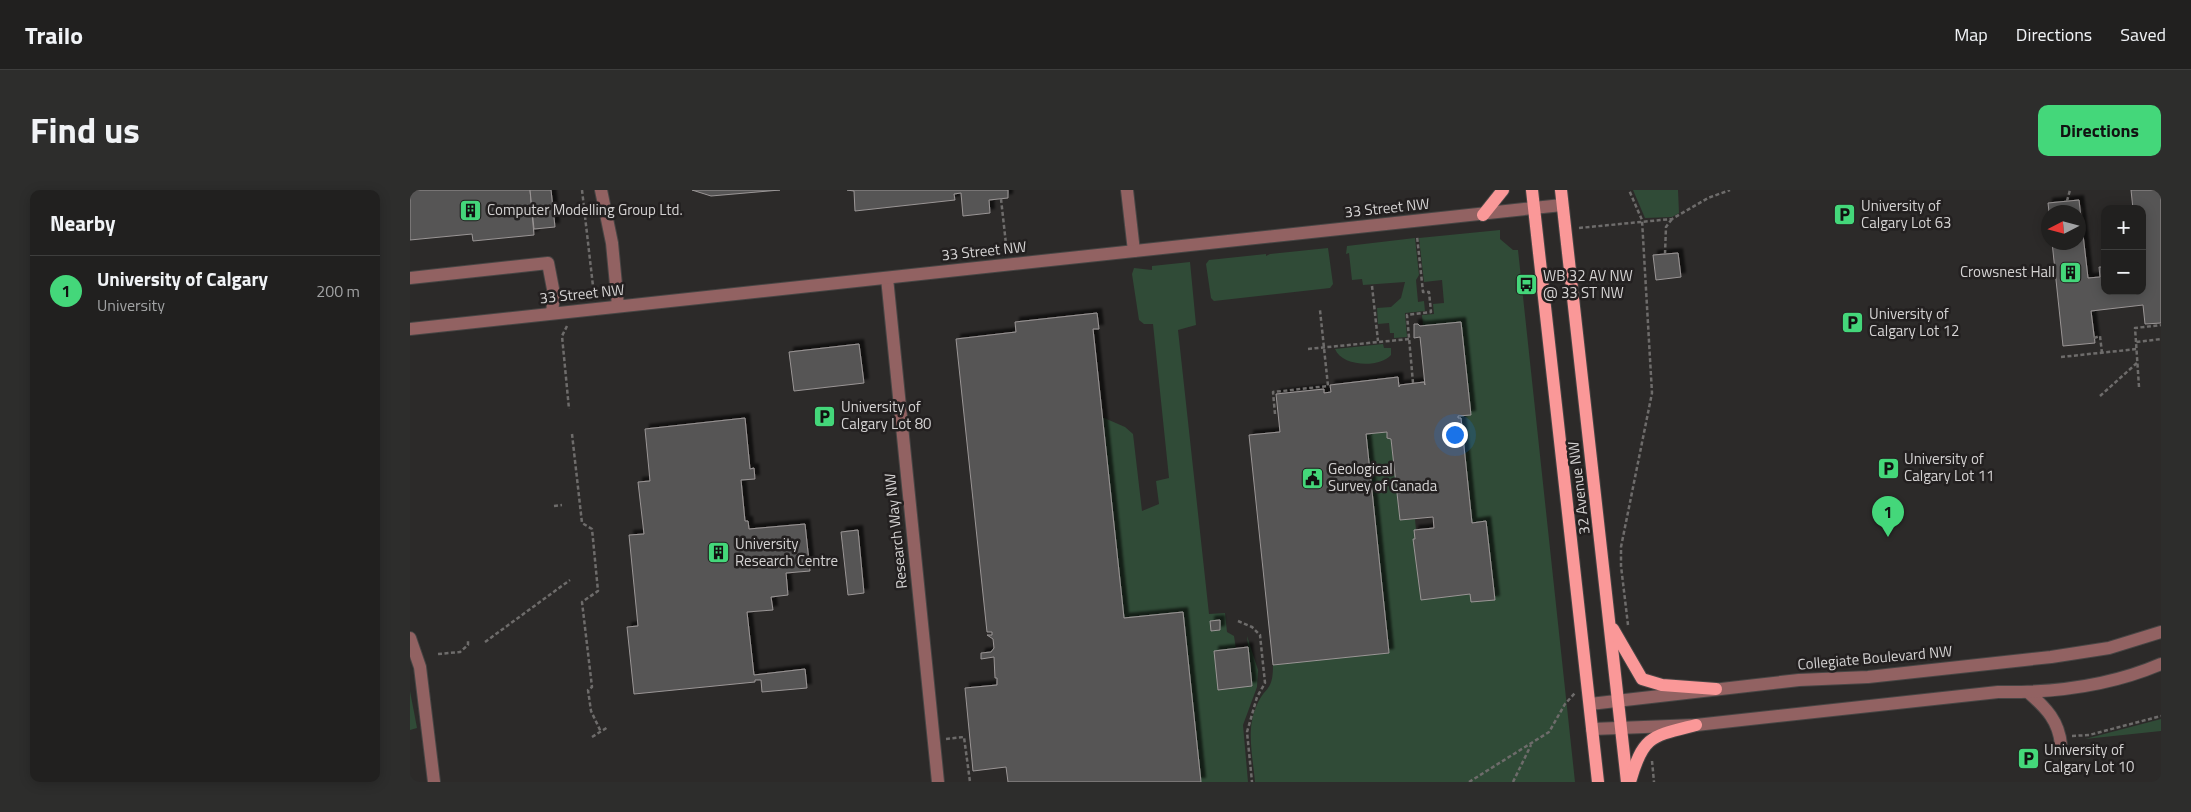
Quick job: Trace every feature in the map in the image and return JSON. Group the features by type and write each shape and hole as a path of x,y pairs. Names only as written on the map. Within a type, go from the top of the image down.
{"main road":[{"path":"1483,215 1503,190"},
{"name":"32 Avenue NW","path":"1532,190 1598,782"},
{"name":"32 Avenue NW","path":"1561,190 1628,782"},
{"path":"1611,624 1642,679 1662,685 1716,689"},
{"path":"1628,782 1642,748 1660,734 1696,724"}],"street":[{"path":"602,190 612,243 618,306"},
{"path":"1128,190 1134,251"},
{"name":"33 Street NW","path":"410,329 1562,205"},
{"path":"410,278 548,263 554,294 552,313"},
{"name":"Research Way NW","path":"887,278 938,782"},
{"name":"Collegiate Boulevard NW","path":"1590,704 1799,680 1868,677 2079,654 2109,648 2161,632"},
{"path":"410,638 420,667 434,782"},
{"path":"2140,674 2161,664"},
{"path":"1592,729 1621,726 1696,724 1998,692 2028,692 2098,684 2161,670"},
{"path":"2028,692 2046,709 2056,722 2062,745"}],"path":[{"path":"582,190 595,309"},
{"path":"1628,630 1621,566 1621,547 1652,393 1642,220 1629,190"},
{"path":"1665,254 1666,226 1672,219 1708,198 1730,190"},
{"path":"2067,201 2070,190"},
{"path":"1001,198 1008,264"},
{"path":"1575,229 1642,220 1672,219"},
{"path":"1413,383 1407,315 1431,312 1429,292 1423,292 1417,236"},
{"path":"1372,286 1378,342"},
{"path":"1275,414 1273,392 1328,386 1320,310"},
{"path":"567,326 562,336 570,409"},
{"path":"2139,387 2135,328 2161,326"},
{"path":"2094,338 2100,336 2102,353"},
{"path":"1308,349 1409,339"},
{"path":"2136,342 2161,339"},
{"path":"2061,357 2137,350"},
{"path":"2100,396 2138,362"},
{"path":"572,434 582,523 592,529 598,591 582,602 592,687 588,690 591,712 601,732"},
{"path":"554,506 562,505"},
{"path":"485,642 570,580"},
{"path":"1238,621 1252,627 1260,635 1265,682 1257,696 1247,732 1252,782"},
{"path":"438,654 463,651 468,645 468,638"},
{"path":"1469,782 1549,732 1564,704 1576,692"},
{"path":"2062,745 2071,736 2089,735 2161,716"},
{"path":"592,737 608,727"},
{"path":"934,740 964,737 970,782"},
{"path":"1513,782 1531,743"},
{"path":"1650,756 1652,759 1654,782"}],"green space":[{"path":"1633,190 1678,190 1679,213 1672,217 1645,218"},
{"path":"1500,230 1500,239 1513,250 1518,250 1575,782 1255,782 1251,725 1259,700 1272,680 1273,665 1389,652 1366,434 1387,432 1387,438 1391,439 1400,520 1415,519 1416,530 1414,530 1415,539 1413,539 1421,599 1470,594 1495,599 1486,522 1472,523 1461,419 1458,418 1458,416 1471,415 1461,322 1423,326 1422,315 1434,314 1433,304 1444,303 1442,280 1424,282 1419,238"},
{"path":"1415,238 1419,275 1416,280 1418,302 1424,301 1425,311 1405,313 1407,337 1394,338 1394,333 1390,333 1389,323 1378,324 1377,308 1391,307 1401,298 1405,282 1363,285 1362,279 1352,280 1349,253 1346,254 1347,246"},
{"path":"1328,248 1333,284 1330,288 1214,301 1211,298 1206,264 1209,260 1266,254 1266,256"},
{"path":"1190,262 1196,325 1178,330 1209,614 1225,613 1227,632 1234,636 1236,649 1252,686 1247,636 1258,670 1257,687 1243,725 1248,782 1201,782 1183,612 1124,618 1102,417 1125,427 1133,434 1142,511 1159,504 1156,481 1169,478 1153,324 1144,324 1139,320 1132,274 1134,268 1152,270 1152,266"},
{"path":"1383,344 1384,348 1391,348 1391,355 1379,362 1370,364 1362,364 1345,359 1335,349"},
{"path":"410,691 417,728 410,730"},
{"path":"2161,719 2161,731 2085,739"}],"building":[{"name":"Computer Modelling Group Ltd.","path":"410,190 530,190 534,235 473,241 472,234 410,240"},
{"path":"530,190 551,190 555,227 534,229"},
{"path":"692,190 780,190 711,196"},
{"path":"847,190 1008,190 1008,198 989,200 990,213 963,216 961,193 954,194 955,200 855,211 854,191"},
{"name":"Crowsnest Hall","path":"2131,190 2161,190 2161,323 2145,324 2143,305 2091,311 2095,343 2063,346 2053,250 2085,250 2088,278 2100,277 2099,267 2101,267 2101,295 2146,295 2146,205 2133,205"},
{"name":"Crowsnest Hall","path":"2079,200 2080,205 2048,205 2048,203"},
{"path":"1678,253 1681,277 1656,280 1653,255"},
{"path":"1097,313 1099,329 1093,329 1124,618 1183,612 1201,782 1008,782 1006,767 973,771 965,688 997,685 997,678 995,678 994,657 981,659 981,653 991,652 994,648 993,639 987,635 992,635 992,632 987,632 956,339 1016,332 1015,322"},
{"name":"Geological Survey of Canada","path":"1461,322 1471,415 1458,416 1458,418 1461,418 1472,523 1486,521 1495,600 1471,602 1470,594 1421,600 1413,539 1415,539 1414,530 1434,528 1433,517 1400,520 1391,439 1387,438 1387,432 1366,434 1389,653 1273,665 1249,435 1280,432 1276,394 1324,389 1324,393 1331,392 1330,385 1398,377 1399,387 1400,385 1424,382 1425,385 1420,337 1414,338 1414,324 1420,326"},
{"path":"859,344 864,383 794,391 789,352"},
{"name":"University Research Centre","path":"745,418 750,469 754,468 755,479 741,480 745,521 748,521 749,529 805,524 810,571 786,573 788,595 771,597 773,610 747,612 754,675 805,669 807,688 762,692 761,680 755,680 755,682 634,694 627,627 638,626 629,535 644,534 638,482 650,481 645,429"},
{"path":"858,530 864,593 848,595 841,532"},
{"path":"1220,620 1220,630 1211,631 1210,621"},
{"path":"1248,647 1252,686 1218,690 1214,651"}],"place":[{"name":"Computer Modelling Group Ltd.","path":"471,210"},
{"name":"University of Calgary Lot 63","path":"1845,215"},
{"name":"Crowsnest Hall","path":"2071,272"},
{"name":"WB 32 AV NW @ 33 ST NW","path":"1527,285"},
{"name":"University of Calgary Lot 12","path":"1853,323"},
{"name":"University of Calgary Lot 80","path":"825,416"},
{"name":"University of Calgary Lot 11","path":"1888,468"},
{"name":"Geological Survey of Canada","path":"1312,478"},
{"name":"University of Calgary","path":"1888,537"},
{"name":"University Research Centre","path":"719,553"},
{"name":"University of Calgary Lot 10","path":"2028,759"}]}
